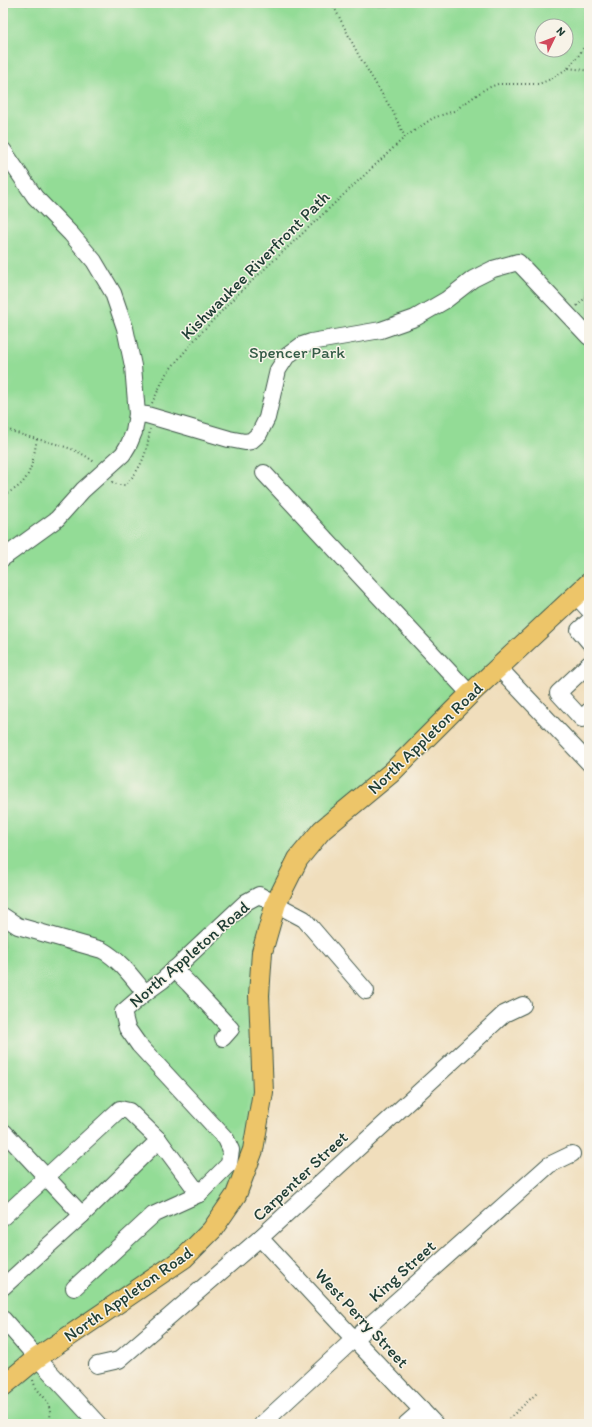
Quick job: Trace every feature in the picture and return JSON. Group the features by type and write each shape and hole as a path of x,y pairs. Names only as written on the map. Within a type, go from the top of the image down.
{"main road":[{"name":"North Appleton Road","path":"3,1386 31,1363 184,1258 212,1230 236,1195 253,1150 263,1092 259,995 262,952 276,903 298,859 322,830 385,778 470,694 582,589"}],"street":[{"path":"3,150 35,197 94,261 113,293 125,328 142,414 123,454 83,490 57,519 3,558"},
{"path":"142,414 229,439 245,442 251,441 259,434 264,426 278,370 282,363 294,350 311,342 381,330 415,318 446,300 473,279 493,269 518,262 589,337"},
{"path":"264,473 470,694"},
{"path":"582,589 589,610"},
{"path":"589,621 579,630 589,642"},
{"path":"586,719 558,693 589,664"},
{"path":"499,668 589,763"},
{"name":"North Appleton Road","path":"199,1194 229,1164 231,1150 226,1139 139,1045 127,1028 123,1012 163,980 246,902 259,895 276,903"},
{"path":"276,903 304,918 366,991"},
{"path":"3,916 18,926 102,950 111,955 127,971 145,993"},
{"path":"174,969 231,1029 223,1038"},
{"name":"Carpenter Street","path":"97,1365 119,1360 260,1238 504,1014 523,1006"},
{"path":"3,1217 120,1109 129,1111 158,1140 199,1194 153,1215 74,1288"},
{"path":"4,1132 82,1215"},
{"path":"3,1287 82,1215 158,1140"},
{"name":"King Street","path":"262,1424 354,1339 548,1165 572,1154"},
{"name":"West Perry Street","path":"260,1238 435,1424"},
{"path":"3,1318 31,1363 98,1424"},
{"path":"406,1424 422,1410"}],"path":[{"path":"332,3 359,56 393,112 405,137"},
{"name":"Kishwaukee Riverfront Path","path":"3,427 15,433 70,449 86,456 104,471 111,481 118,485 126,485 138,471 147,449 150,426 142,414 166,374 197,337 237,295 405,137 433,118 454,111 485,89 498,84 539,84 551,79 568,68 579,55 589,39"},
{"path":"568,68 589,72"},
{"path":"568,315 589,294"},
{"path":"3,494 13,491 25,481 31,467 37,439"},
{"path":"31,1363 35,1388 45,1397 49,1407 50,1424"},
{"path":"503,1424 537,1393"}],"green space":[{"name":"Spencer Park","path":"3,3 589,3 589,587 322,830 276,903 253,1150 212,1230 37,1358 96,1424 3,1424"}]}
